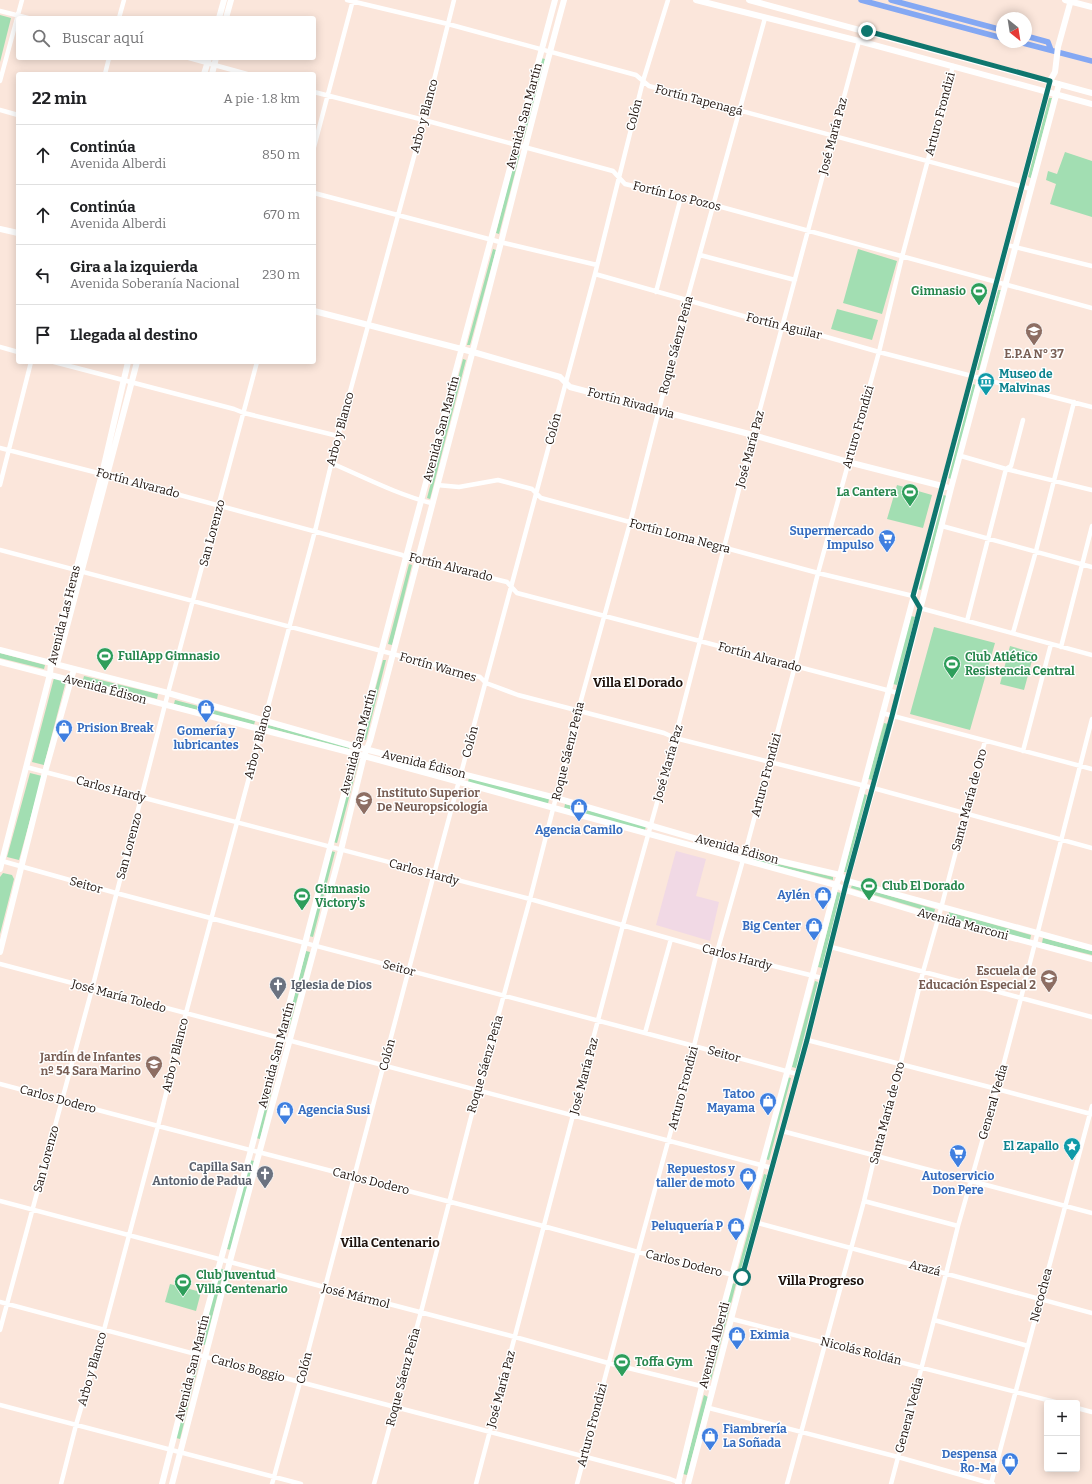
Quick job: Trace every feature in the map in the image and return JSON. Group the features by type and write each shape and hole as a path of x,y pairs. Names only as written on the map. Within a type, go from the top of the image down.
{"main road":[{"path":"220,16 224,0"},
{"path":"227,16 231,0"},
{"name":"Avenida San Martín","path":"162,1484 220,1259 251,1150 406,557 555,0"},
{"name":"Avenida San Martín","path":"172,1484 314,945 341,850 364,756 368,749 416,559 473,352 500,242 564,0"},
{"path":"696,0 859,41 1092,104"},
{"path":"749,0 1092,93"},
{"path":"1069,0 1080,2 1092,7"},
{"name":"Avenida Alberdi","path":"679,1483 702,1386 733,1275 836,885 840,875 1047,92 1050,81 1055,72 1058,47 1069,9 1069,0"},
{"path":"1069,9 1080,2"},
{"path":"205,72 210,62"},
{"path":"210,62 212,72"},
{"path":"1055,72 1059,84"},
{"name":"Avenida Alberdi","path":"688,1484 742,1277 807,1040 847,881 873,788 951,488 961,456 1059,84"},
{"path":"0,228 16,232"},
{"name":"Fortín Rivadavia","path":"316,312 473,352 560,377 570,387 942,487 951,488"},
{"name":"Avenida Las Heras","path":"104,474 128,364"},
{"name":"Avenida Las Heras","path":"0,869 50,674 54,664 104,474 136,364"},
{"name":"Avenida Édison","path":"0,650 168,693 357,747 556,798 745,853 840,875 847,881"},
{"name":"Avenida Édison","path":"0,662 364,756 836,885"},
{"name":"Avenida Las Heras","path":"0,952 45,772 74,669"},
{"name":"Avenida Marconi","path":"847,881 1092,948"},
{"name":"Avenida Marconi","path":"836,885 845,890 938,918 1092,959"}],"street":[{"path":"0,11 18,16 22,0"},
{"path":"120,16 124,0"},
{"name":"Fortín Tapenagá","path":"347,0 448,24 636,75 649,86 1031,189"},
{"name":"Arbo y Blanco","path":"61,1484 76,1425 104,1330 288,626 315,531 338,436 424,120 454,0"},
{"name":"Colón","path":"272,1484 595,274 643,81 668,0"},
{"path":"316,139 353,1"},
{"name":"Roque Sáenz Peña","path":"374,1484 448,1201 530,899 578,711 630,523 687,300 765,18"},
{"path":"0,81 16,23"},
{"name":"José María Paz","path":"476,1484 543,1226 650,825 675,738 753,435 859,41"},
{"path":"106,72 108,60"},
{"path":"200,60 241,72"},
{"name":"Arturo Frondizi","path":"577,1484 608,1363 694,1046 717,952 795,666 818,573 879,352 902,256 953,66"},
{"name":"Fortín Los Pozos","path":"316,93 516,144 613,171 625,184 714,205 1092,308"},
{"path":"0,110 16,114"},
{"path":"316,193 500,242 597,265"},
{"path":"656,292 681,197"},
{"path":"1007,245 1092,266"},
{"path":"700,256 795,280"},
{"name":"Fortín Aguilar","path":"595,274 656,292 783,326 788,326 879,352 982,377 1092,407"},
{"path":"0,347 16,351"},
{"path":"0,485 30,364"},
{"path":"62,364 234,409 244,413 338,436"},
{"name":"San Lorenzo","path":"0,1330 92,989 168,693 194,601 256,364"},
{"path":"1013,633 1036,551 1074,402"},
{"path":"967,622 1006,469 1011,466 1023,420"},
{"name":"Fortín Alvarado","path":"0,448 104,474 406,557 507,582 517,593 898,693"},
{"path":"961,456 1006,469 1092,490"},
{"path":"331,464 363,476 379,485 431,503"},
{"name":"Fortín Loma Negra","path":"437,485 459,487 498,480 532,489 541,498 630,523 818,573 913,596"},
{"path":"942,526 1092,567"},
{"path":"1061,647 1092,526"},
{"name":"Fortín Warnes","path":"0,550 480,677 486,683 518,695 664,733 675,738 873,788 1092,848"},
{"path":"913,596 920,608 1092,655"},
{"path":"1023,751 1051,644"},
{"path":"882,713 985,742 1092,769"},
{"name":"General Vedia","path":"891,1484 958,1226 1036,943 1092,719"},
{"name":"Santa María de Oro","path":"787,1484 864,1201 923,972 985,742"},
{"name":"Carlos Hardy","path":"26,767 530,899 717,952 822,978"},
{"name":"Seitor","path":"2,861 116,894 504,995 797,1074"},
{"path":"645,1033 671,939"},
{"path":"831,947 1092,1017"},
{"name":"José María Toledo","path":"0,964 478,1090 668,1142 772,1168"},
{"path":"807,1040 997,1088 1091,1114"},
{"name":"Carlos Dodero","path":"0,1084 638,1252 742,1277"},
{"name":"Necochea","path":"992,1484 1092,1106"},
{"path":"782,1131 970,1182 1092,1213"},
{"name":"José Mármol","path":"0,1201 129,1234 324,1288 515,1337 608,1363 713,1389"},
{"path":"864,1201 958,1226"},
{"name":"Arazá","path":"758,1223 1041,1298 1092,1313"},
{"name":"Carlos Boggio","path":"0,1302 679,1483"},
{"name":"Nicolás Roldán","path":"732,1319 1048,1400"},
{"path":"934,1320 1028,1346"},
{"path":"0,1405 301,1484"},
{"path":"709,1408 800,1433 898,1457 992,1484"},
{"path":"1080,1409 1092,1412"}],"shaded area":[{"path":"676,851 706,859 696,896 719,902 710,941 656,925"}],"green space":[{"path":"0,15 11,18 0,62"},
{"path":"541,58 545,59 524,139 521,138"},
{"path":"1049,98 1052,98 1031,178 1028,177"},
{"path":"1065,152 1092,161 1092,217 1050,204 1056,184 1046,180 1048,171 1057,174"},
{"path":"516,153 520,154 499,234 496,233"},
{"path":"493,249 496,250 470,345 467,345"},
{"path":"858,249 897,261 882,314 843,303"},
{"path":"998,290 1001,290 979,370 976,370"},
{"path":"837,309 878,320 872,340 831,329"},
{"path":"463,359 466,360 430,499 427,498"},
{"path":"973,384 976,385 951,479 948,478"},
{"name":"La Cantera","path":"897,485 932,495 923,528 887,519"},
{"path":"943,495 947,496 921,590 918,589"},
{"path":"409,564 412,565 392,645 388,644"},
{"path":"911,616 915,617 897,685 893,684"},
{"name":"Club Atlético Resistencia Central","path":"934,627 995,643 970,730 910,714"},
{"path":"1010,646 1034,653 1024,690 1000,684"},
{"path":"0,653 45,665 44,669 0,658"},
{"path":"383,660 386,660 366,740 362,739"},
{"path":"84,676 158,694 157,699 83,680"},
{"path":"54,678 66,681 44,765 32,762"},
{"path":"175,700 255,721 254,725 174,704"},
{"path":"884,723 888,724 872,780 868,779"},
{"path":"268,725 350,746 349,749 268,728"},
{"path":"355,759 359,760 337,843 333,842"},
{"path":"30,773 42,776 19,860 7,857"},
{"path":"469,778 549,799 548,804 468,782"},
{"path":"864,794 867,795 847,872 844,872"},
{"path":"565,804 646,826 645,830 564,809"},
{"path":"331,851 335,852 313,937 309,936"},
{"path":"753,858 833,877 833,880 753,860"},
{"path":"3,873 12,875 14,879 0,934 0,877"},
{"path":"852,885 935,909 934,913 851,888"},
{"path":"837,892 841,893 822,968 818,967"},
{"path":"949,912 1031,935 1030,940 948,917"},
{"path":"1043,938 1092,951 1092,955 1042,943"},
{"path":"306,951 310,952 289,1029 286,1028"},
{"path":"815,981 818,982 796,1068 792,1067"},
{"path":"279,1048 282,1049 260,1139 256,1138"},
{"path":"787,1077 791,1078 769,1160 765,1159"},
{"path":"250,1160 254,1161 231,1250 227,1249"},
{"path":"764,1174 767,1175 742,1270 738,1269"},
{"path":"220,1268 224,1270 205,1345 201,1344"},
{"path":"732,1283 736,1284 711,1380 706,1378"},
{"name":"Club Juventud Villa Centenario","path":"170,1284 201,1292 196,1311 165,1302"},
{"path":"196,1363 199,1363 180,1439 176,1438"},
{"path":"704,1395 708,1397 687,1475 683,1474"}],"waterway":[{"path":"861,0 996,36"},
{"path":"891,0 996,28"},
{"path":"1032,38 1048,42 1051,50"},
{"path":"1032,45 1092,61"}],"place":[{"name":"Gimnasio","path":"979,306"},
{"name":"E.P.A N° 37","path":"1034,346"},
{"name":"Museo de Malvinas","path":"986,396"},
{"name":"La Cantera","path":"910,507"},
{"name":"Supermercado Impulso","path":"887,553"},
{"name":"FullApp Gimnasio","path":"105,671"},
{"name":"Club Atlético Resistencia Central","path":"952,679"},
{"name":"Gomería y lubricantes","path":"206,723"},
{"name":"Prision Break","path":"64,743"},
{"name":"Instituto Superior De Neuropsicología","path":"364,815"},
{"name":"Agencia Camilo","path":"579,822"},
{"name":"Club El Dorado","path":"869,901"},
{"name":"Aylén","path":"823,910"},
{"name":"Gimnasio Victory's","path":"302,911"},
{"name":"Big Center","path":"814,941"},
{"name":"Escuela de Educación Especial 2","path":"1049,993"},
{"name":"Iglesia de Dios","path":"278,1000"},
{"name":"Jardín de Infantes nº 54 Sara Marino","path":"154,1079"},
{"name":"Tatoo Mayama","path":"768,1116"},
{"name":"Agencia Susi","path":"285,1125"},
{"name":"El Zapallo","path":"1072,1161"},
{"name":"Autoservicio Don Pere","path":"958,1168"},
{"name":"Capilla San Antonio de Padua","path":"265,1189"},
{"name":"Repuestos y taller de moto","path":"748,1191"},
{"name":"Peluquería P","path":"736,1241"},
{"name":"Club Juventud Villa Centenario","path":"183,1297"},
{"name":"Eximia","path":"737,1350"},
{"name":"Toffa Gym","path":"622,1377"},
{"name":"Fiambrería La Soñada","path":"710,1451"},
{"name":"Despensa Ro-Ma","path":"1010,1476"}],"district":[{"name":"Villa El Dorado","path":"638,682"},
{"name":"Villa Centenario","path":"390,1242"},
{"name":"Villa Progreso","path":"821,1280"}],"route":[{"path":"742,1277 807,1040 846,884 920,608 913,596 1050,81 867,31"}]}
